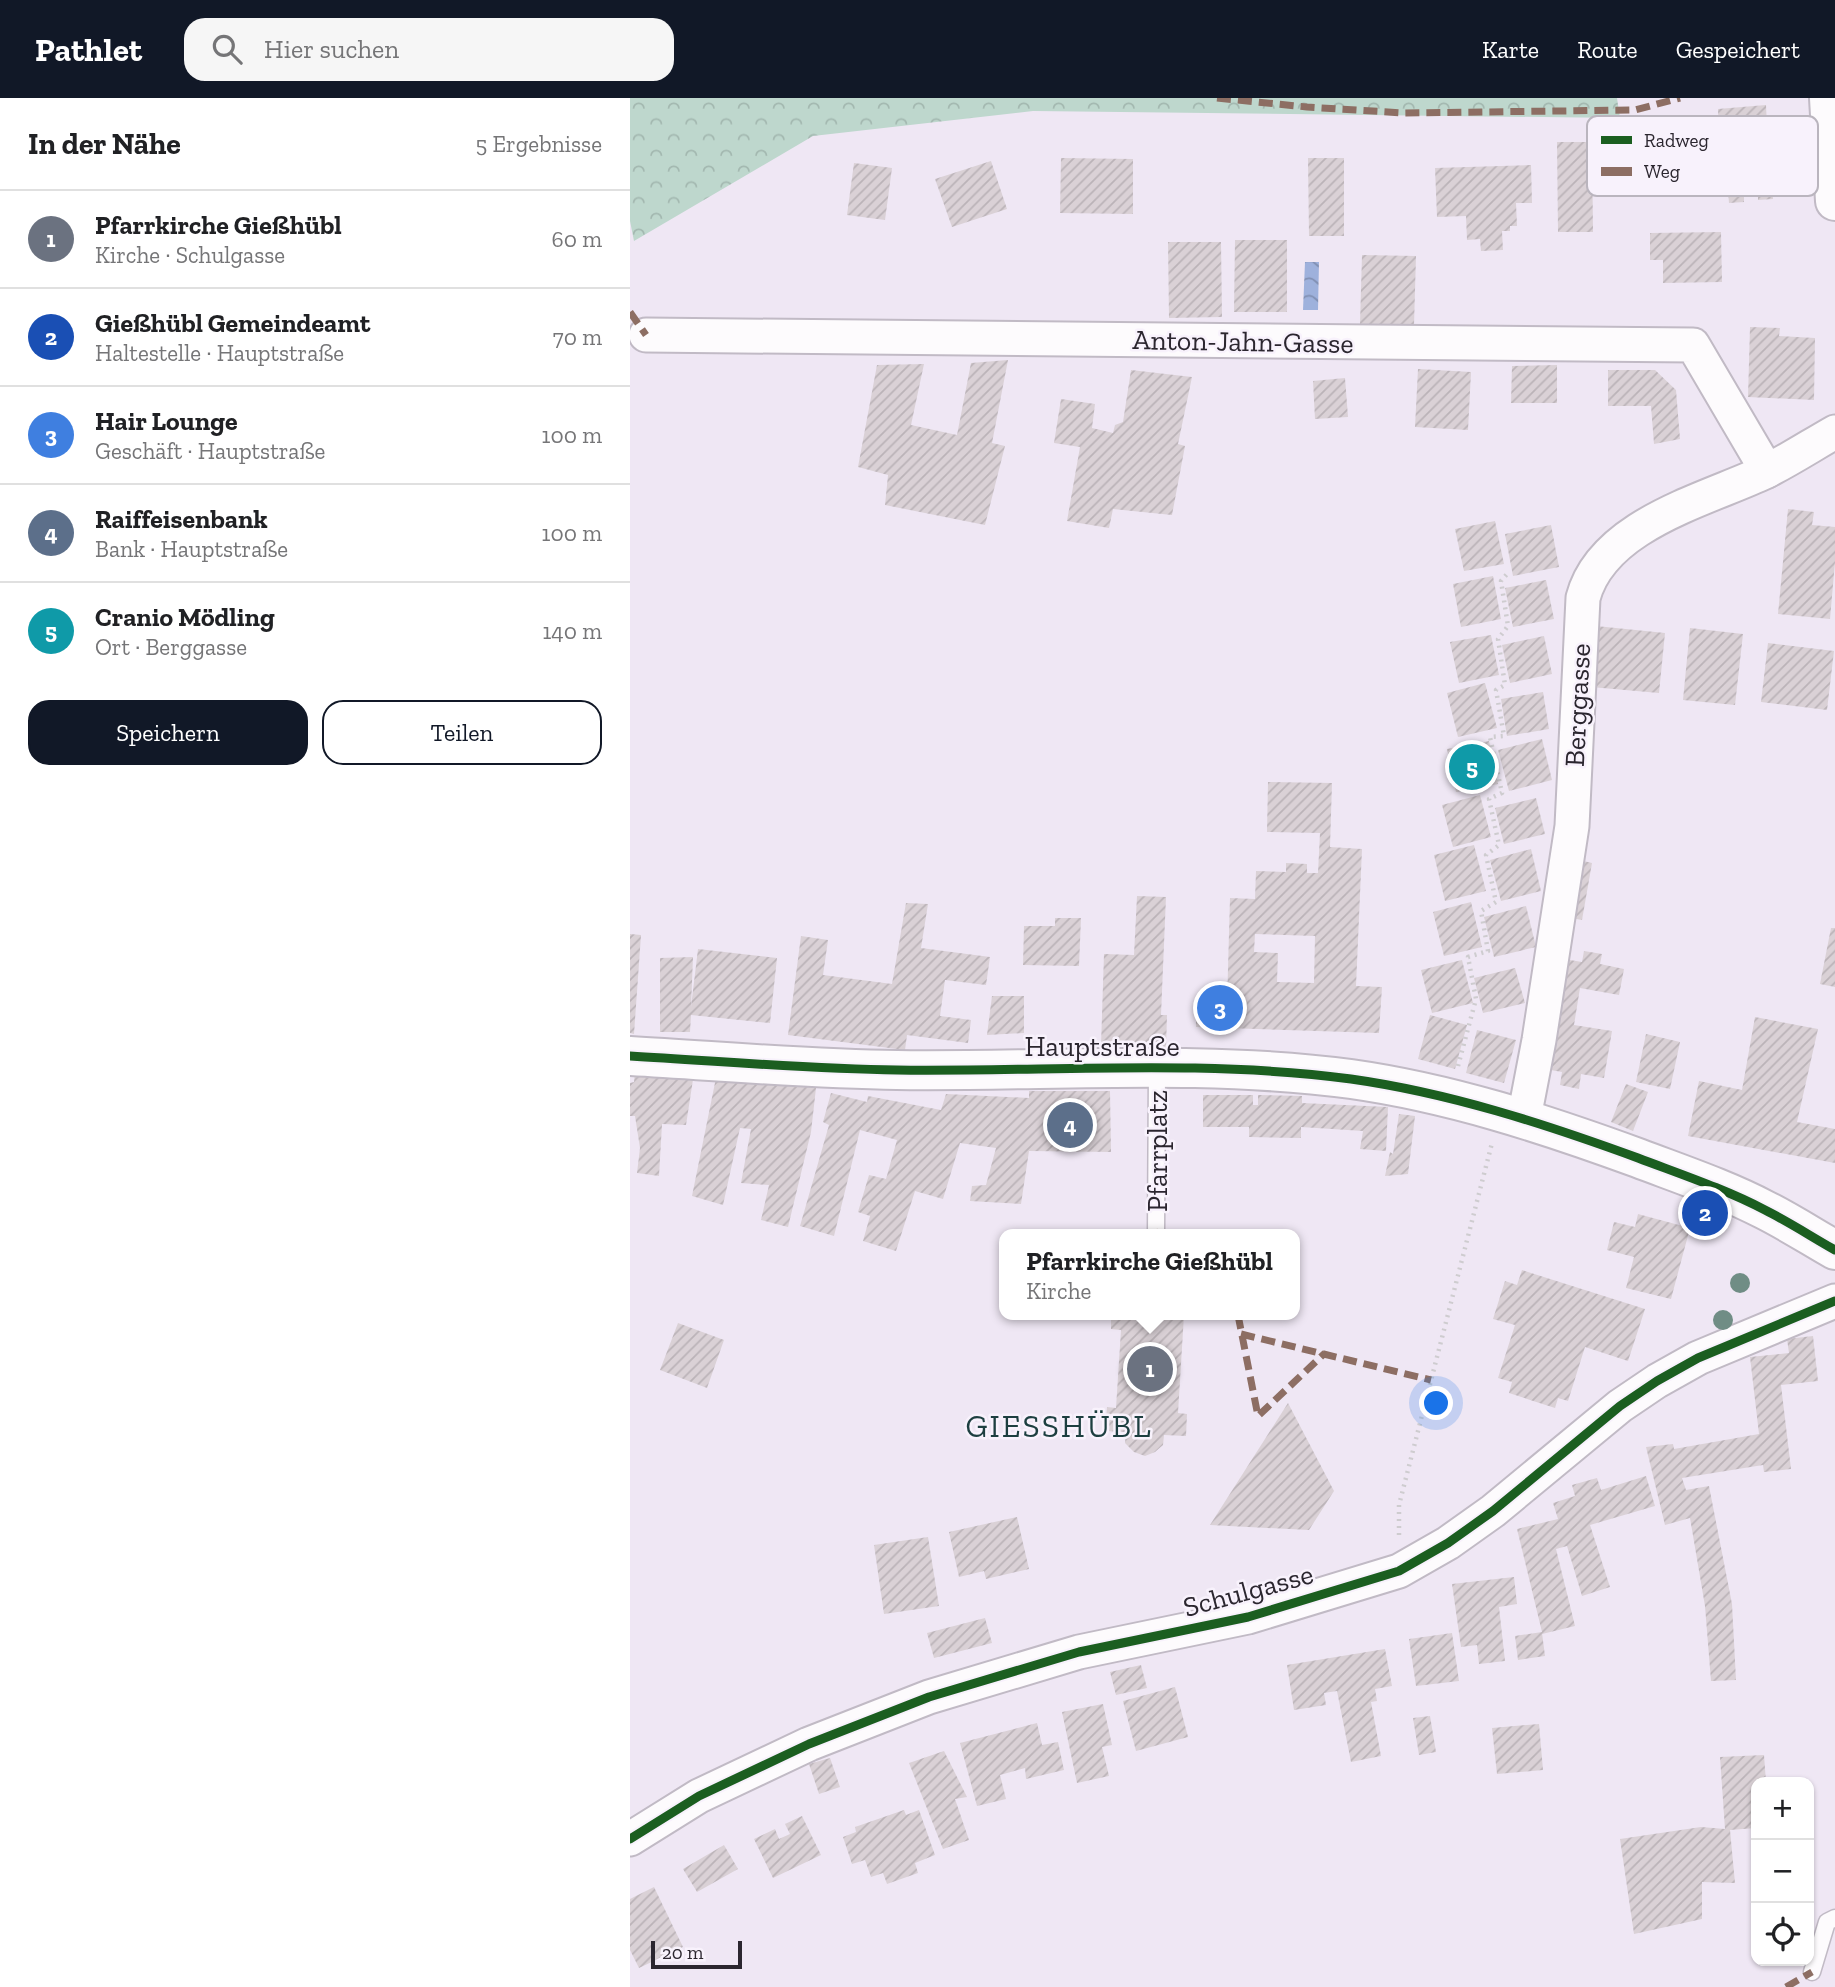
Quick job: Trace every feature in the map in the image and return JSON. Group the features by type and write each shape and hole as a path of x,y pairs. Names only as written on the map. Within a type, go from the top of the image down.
{"street":[{"path":"1829,98 1835,201"},
{"name":"Anton-Jahn-Gasse","path":"646,335 1693,345 1767,471"},
{"name":"Berggasse","path":"1512,1114 1539,1040 1572,826 1583,598 1587,581 1617,546 1657,518 1767,471 1835,432"},
{"name":"Hauptstraße","path":"630,1056 896,1070 1263,1070 1353,1080 1450,1098 1512,1114 1657,1165 1762,1208 1835,1250"},
{"name":"Schulgasse","path":"630,1839 699,1796 808,1744 929,1697 1079,1653 1248,1617 1399,1571 1448,1543 1493,1511 1620,1406 1657,1381 1698,1358 1835,1301"}],"lane":[{"name":"Pfarrplatz","path":"1156,1229 1157,1068"},
{"path":"1812,1972 1827,1922 1835,1918"}],"path":[{"path":"1450,1098 1476,999 1468,957 1488,951 1481,912 1496,902 1486,855 1499,845 1489,799 1502,793 1490,737 1504,736 1496,690 1505,685 1498,639 1508,626 1501,581 1507,574"},
{"path":"1399,1571 1399,1505 1512,1114"}],"green space":[{"path":"630,98 1617,98 1620,116 1033,111 813,136 634,241 630,221"}],"water":[{"path":"1305,262 1319,262 1318,310 1303,310"}],"building":[{"path":"1766,105 1766,116 1718,116 1718,109"},
{"path":"1557,142 1587,142 1587,196 1593,196 1593,232 1558,232"},
{"path":"1061,158 1133,159 1133,214 1060,213"},
{"path":"1308,158 1344,158 1344,236 1309,236"},
{"path":"991,161 1007,209 952,227 935,179"},
{"path":"854,163 892,168 885,220 847,215"},
{"path":"1531,165 1532,203 1516,203 1517,226 1510,226 1510,231 1502,231 1503,250 1481,251 1480,239 1467,240 1466,216 1437,217 1435,168"},
{"path":"1728,196 1758,196 1744,197 1744,202 1729,203"},
{"path":"1758,196 1773,196 1773,199 1758,200"},
{"path":"1721,232 1722,282 1663,283 1663,260 1650,260 1650,233"},
{"path":"1235,240 1287,240 1287,312 1234,312"},
{"path":"1168,242 1221,242 1222,317 1169,318"},
{"path":"1362,255 1416,256 1414,325 1360,324"},
{"path":"1750,327 1780,328 1779,336 1815,338 1814,400 1748,397"},
{"path":"1008,360 992,443 1005,446 985,525 885,505 888,475 858,467 877,365 924,364 911,425 957,435 971,363"},
{"path":"1557,365 1557,403 1511,403 1512,366"},
{"path":"1418,369 1471,372 1468,430 1415,427"},
{"path":"1131,370 1192,377 1178,444 1185,446 1172,515 1113,509 1109,528 1067,521 1080,447 1054,443 1061,399 1095,404 1092,428 1113,433 1115,425 1123,422"},
{"path":"1608,370 1655,370 1676,390 1680,439 1654,444 1651,406 1608,406"},
{"path":"1345,378 1348,417 1315,419 1313,381"},
{"path":"1788,509 1814,512 1812,525 1835,527 1830,619 1778,614"},
{"path":"1495,521 1504,564 1464,571 1455,529"},
{"path":"1551,525 1559,567 1513,576 1505,534"},
{"path":"1493,576 1501,619 1461,627 1453,584"},
{"path":"1546,580 1554,619 1513,627 1505,588"},
{"path":"1596,626 1665,633 1659,693 1591,687"},
{"path":"1690,628 1743,634 1735,705 1683,700"},
{"path":"1491,635 1499,675 1459,683 1450,642"},
{"path":"1544,636 1552,674 1510,683 1502,645"},
{"path":"1768,643 1834,651 1827,710 1761,702"},
{"path":"1485,683 1497,728 1458,737 1447,693"},
{"path":"1543,692 1549,729 1507,736 1501,699"},
{"path":"1542,739 1552,780 1509,791 1498,750"},
{"path":"1489,741 1498,784 1456,792 1447,749"},
{"path":"1268,782 1332,783 1330,847 1362,849 1356,986 1382,987 1379,1033 1196,1027 1196,1003 1227,1004 1230,898 1255,899 1256,871 1286,872 1286,863 1307,864 1307,873 1318,873 1320,833 1267,832","holes":["1255,934 1315,936 1314,983 1277,982 1278,953 1254,952"]},
{"path":"1480,795 1491,837 1453,847 1442,805"},
{"path":"1536,798 1545,834 1504,844 1495,808"},
{"path":"1474,845 1486,891 1445,901 1434,855"},
{"path":"1531,849 1541,891 1501,901 1490,860"},
{"path":"1575,859 1592,863 1582,920 1565,917"},
{"path":"1137,896 1166,897 1161,1015 1167,1015 1166,1049 1101,1046 1104,954 1134,955"},
{"path":"1471,902 1482,947 1444,956 1433,912"},
{"path":"906,903 928,904 921,948 990,957 986,985 945,980 940,1016 971,1020 968,1043 907,1035 905,1050 788,1035 801,936 828,940 823,975 892,984"},
{"path":"1526,906 1536,947 1494,957 1484,917"},
{"path":"1055,918 1081,918 1079,966 1023,965 1024,926 1055,926"},
{"path":"1831,928 1835,928 1835,987 1820,984"},
{"path":"630,934 641,935 634,1034 630,1033"},
{"path":"698,949 777,958 770,1023 691,1015 690,1032 660,1032 660,958 693,957 691,1007"},
{"path":"1584,951 1602,954 1600,964 1624,969 1619,995 1580,988 1574,1025 1612,1031 1604,1078 1581,1074 1579,1089 1560,1085 1562,1072 1539,1068 1558,958 1582,962"},
{"path":"1462,960 1473,1003 1432,1013 1421,970"},
{"path":"1515,968 1525,1003 1483,1013 1474,978"},
{"path":"992,996 1024,996 1024,1033 987,1035"},
{"path":"1430,1015 1467,1025 1455,1069 1418,1059"},
{"path":"1755,1017 1818,1029 1797,1122 1835,1129 1835,1163 1688,1136 1699,1081 1742,1090"},
{"path":"1477,1030 1516,1040 1504,1083 1466,1073"},
{"path":"1646,1034 1680,1042 1670,1089 1636,1082"},
{"path":"718,1068 816,1088 811,1132 788,1227 761,1220 769,1185 741,1183 751,1129 740,1128 723,1205 692,1196"},
{"path":"635,1072 694,1073 686,1125 662,1124 659,1176 637,1173 640,1148 635,1116 630,1116 630,1083 634,1082"},
{"path":"1626,1084 1648,1092 1633,1131 1611,1122"},
{"path":"1029,1091 1110,1091 1111,1152 1029,1151 1021,1204 970,1201 972,1186 986,1185 996,1148 960,1143 943,1199 915,1191 896,1251 863,1241 870,1216 858,1212 869,1175 886,1179 897,1140 860,1130 834,1236 800,1226 829,1125 823,1122 831,1093 867,1102 868,1096 941,1110 946,1094 1029,1098"},
{"path":"1203,1095 1253,1095 1253,1105 1258,1105 1258,1095 1302,1096 1302,1103 1388,1107 1386,1151 1360,1149 1363,1131 1301,1127 1301,1138 1249,1137 1249,1127 1203,1127"},
{"path":"1399,1114 1415,1116 1408,1174 1385,1176 1390,1152 1393,1154"},
{"path":"1638,1214 1690,1228 1671,1299 1626,1288 1634,1257 1607,1250 1614,1222 1635,1227"},
{"path":"1522,1270 1645,1309 1628,1361 1585,1347 1568,1401 1558,1398 1555,1408 1509,1393 1512,1382 1498,1378 1515,1325 1493,1319 1505,1281 1517,1285"},
{"path":"1111,1320 1184,1320 1178,1413 1187,1414 1186,1436 1164,1435 1163,1445 1145,1456 1134,1452 1125,1443 1126,1432 1105,1431 1107,1407 1116,1408 1121,1330 1111,1329"},
{"path":"678,1323 724,1340 707,1388 660,1370"},
{"path":"1813,1336 1818,1381 1781,1385 1791,1469 1764,1472 1763,1465 1682,1478 1686,1490 1709,1486 1732,1604 1736,1680 1711,1681 1705,1606 1690,1518 1665,1525 1646,1447 1673,1444 1674,1449 1759,1434 1750,1357 1789,1353 1787,1339"},
{"path":"1288,1403 1334,1491 1309,1530 1210,1525"},
{"path":"1646,1476 1655,1506 1590,1525 1610,1587 1582,1596 1567,1546 1556,1549 1575,1626 1542,1634 1545,1656 1518,1660 1515,1636 1542,1632 1517,1529 1558,1519 1553,1503 1575,1496 1572,1485 1597,1478 1601,1490"},
{"path":"1017,1517 1029,1569 986,1579 984,1571 959,1577 949,1532"},
{"path":"928,1537 939,1606 884,1614 874,1545"},
{"path":"1514,1577 1517,1604 1499,1607 1505,1661 1479,1664 1477,1645 1461,1647 1452,1584"},
{"path":"985,1618 992,1643 934,1658 927,1633"},
{"path":"1452,1633 1459,1681 1416,1686 1409,1639"},
{"path":"1385,1649 1392,1686 1375,1689 1377,1701 1371,1702 1381,1756 1351,1762 1337,1691 1324,1693 1326,1705 1294,1710 1287,1665"},
{"path":"1141,1665 1147,1688 1116,1695 1110,1672"},
{"path":"1175,1687 1188,1737 1136,1751 1123,1701"},
{"path":"1103,1704 1112,1745 1102,1747 1109,1776 1077,1783 1062,1712"},
{"path":"1430,1716 1436,1752 1419,1755 1413,1718"},
{"path":"1037,1723 1042,1745 1058,1742 1064,1770 1026,1779 1025,1768 1000,1775 1006,1799 977,1806 960,1743"},
{"path":"1539,1724 1543,1770 1497,1774 1492,1728"},
{"path":"944,1751 967,1797 955,1799 969,1840 943,1849 909,1763"},
{"path":"1764,1755 1766,1777 1751,1777 1751,1828 1730,1830 1735,1883 1702,1882 1702,1919 1634,1934 1620,1839 1701,1827 1725,1829 1720,1757"},
{"path":"830,1758 840,1787 819,1794 809,1764"},
{"path":"904,1810 906,1815 919,1810 935,1855 915,1863 918,1873 887,1884 883,1873 871,1877 865,1860 852,1864 843,1837 856,1832 855,1827"},
{"path":"802,1816 821,1855 773,1878 754,1839 775,1829 779,1839 790,1834 785,1824"},
{"path":"724,1845 738,1869 697,1892 683,1869"},
{"path":"654,1887 683,1947 639,1968 630,1950 630,1899"}],"marked path":[{"path":"1217,98 1404,113 1635,110 1680,98"},
{"path":"630,312 646,335"},
{"path":"1239,1320 1258,1416 1325,1353"},
{"path":"1241,1334 1431,1380"},
{"path":"1786,1987 1812,1972"}],"cycle path":[{"path":"630,1056 864,1069 1238,1069 1351,1079 1461,1101 1603,1145 1734,1195 1835,1250"},
{"path":"630,1839 699,1796 809,1744 929,1697 1079,1652 1248,1617 1399,1571 1448,1543 1493,1511 1620,1406 1657,1381 1698,1358 1835,1301"}],"place":[{"name":"Cranio Mödling","path":"1472,767"},
{"name":"Hair Lounge","path":"1220,1008"},
{"name":"Raiffeisenbank","path":"1070,1125"},
{"name":"Gießhübl Gemeindeamt","path":"1705,1213"},
{"name":"Pfarrkirche Gießhübl","path":"1150,1369"}],"district":[{"name":"GIESSHÜBL","path":"1059,1426"}]}
